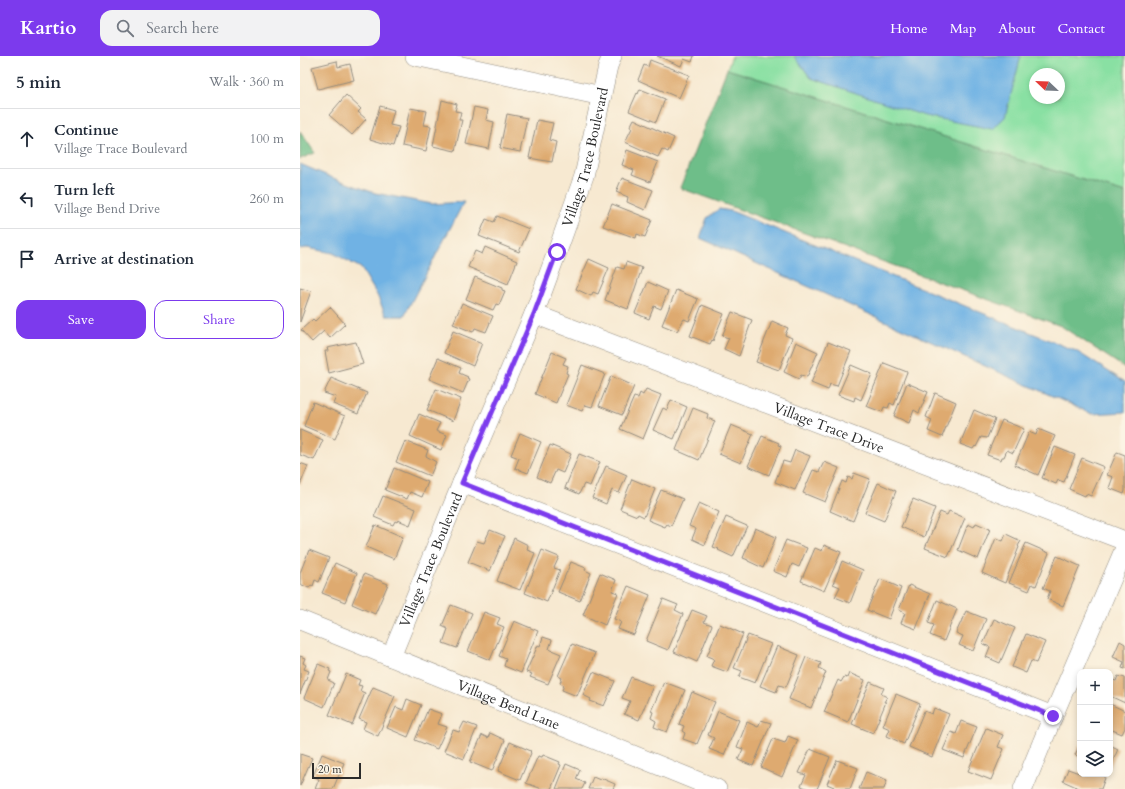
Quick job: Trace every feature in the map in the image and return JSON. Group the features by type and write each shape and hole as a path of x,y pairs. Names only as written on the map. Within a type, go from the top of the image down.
{"street":[{"path":"415,56 602,96"},
{"name":"Village Trace Boulevard","path":"391,657 462,483 534,314 584,176 608,66 612,56"},
{"name":"Village Trace Drive","path":"534,314 1125,542"},
{"path":"462,483 1053,716"},
{"path":"1023,789 1125,548"},
{"name":"Village Bend Lane","path":"300,620 718,789"}],"green space":[{"path":"732,56 1125,56 1125,193 727,69"},
{"path":"727,69 1125,193 1125,368 1061,326 680,188"},
{"path":"300,131 315,153 300,159"}],"water":[{"path":"794,56 1021,56 1005,117 992,129 925,116 811,78"},
{"path":"300,164 375,193 432,204 464,202 404,316 386,316 377,295 361,268 333,253 307,248 300,249"},
{"path":"719,209 731,211 1076,351 1125,382 1125,412 1092,414 700,238 707,218"}],"building":[{"path":"657,56 694,56 692,62 684,59 681,66"},
{"path":"650,60 689,75 679,98 638,80 644,65 648,67"},
{"path":"337,61 338,67 350,64 354,80 318,89 312,67"},
{"path":"640,89 665,99 656,122 629,111"},
{"path":"346,95 361,109 358,112 366,119 352,135 329,115"},
{"path":"442,100 457,104 455,111 461,112 459,120 462,120 455,151 433,146"},
{"path":"380,106 394,110 390,125 399,127 393,146 370,139"},
{"path":"474,107 488,110 486,120 494,122 489,149 466,144"},
{"path":"410,108 427,111 424,125 431,126 426,151 402,146"},
{"path":"507,114 527,118 520,152 500,148"},
{"path":"634,119 674,138 668,152 662,149 658,157 625,142 632,128 630,127"},
{"path":"537,120 553,123 549,140 556,142 552,162 529,158"},
{"path":"627,150 658,162 650,182 632,175 634,170 622,165"},
{"path":"622,178 653,190 645,210 627,202 628,197 616,192"},
{"path":"612,204 652,220 645,237 637,234 636,238 603,226"},
{"path":"497,216 529,229 519,252 479,236 486,219 494,222"},
{"path":"485,247 517,261 508,284 468,267 475,251 482,254"},
{"path":"589,259 609,268 598,294 593,292 591,296 576,289"},
{"path":"626,262 642,268 628,309 605,300 617,267 624,269"},
{"path":"475,277 502,288 502,290 505,291 499,305 496,304 493,310 466,299"},
{"path":"648,282 668,291 661,309 654,306 649,319 635,313"},
{"path":"300,288 311,291 300,322"},
{"path":"676,290 698,299 689,321 684,319 677,331 662,325"},
{"path":"462,303 493,316 486,332 475,328 473,332 453,324"},
{"path":"702,305 724,314 713,341 712,340 710,344 690,336"},
{"path":"330,307 345,324 330,338 324,331 312,342 301,330 313,319 315,321"},
{"path":"732,312 752,320 739,356 724,349 729,338 722,336"},
{"path":"772,321 788,328 785,335 792,338 779,370 756,362"},
{"path":"453,331 482,343 473,366 444,353"},
{"path":"356,342 363,364 329,373 325,351 328,351 327,348"},
{"path":"796,342 818,352 807,377 801,375 799,379 784,372"},
{"path":"828,342 851,351 837,386 830,384 828,390 811,383"},
{"path":"552,352 566,358 563,364 568,366 566,373 568,374 556,403 535,394"},
{"path":"438,358 461,368 459,373 468,377 467,378 469,379 463,393 429,379"},
{"path":"884,363 907,372 894,405 890,403 888,408 884,407 882,412 866,406"},
{"path":"582,365 605,374 592,407 585,405 582,411 566,405"},
{"path":"851,365 872,374 861,400 855,397 854,401 838,395"},
{"path":"611,376 634,386 622,415 599,406"},
{"path":"331,378 367,393 358,414 333,404 336,397 324,393"},
{"path":"907,383 928,392 919,413 914,410 909,423 894,416"},
{"path":"436,389 461,399 453,421 427,410"},
{"path":"646,389 661,395 643,439 620,429 634,397 638,398 640,393 643,395"},
{"path":"935,393 956,402 942,437 928,431 932,420 926,417"},
{"path":"671,400 687,407 674,439 653,430 663,408 667,410"},
{"path":"313,402 345,416 335,439 304,426"},
{"path":"693,408 708,414 707,418 715,421 699,460 676,450"},
{"path":"974,410 995,419 987,438 981,437 976,447 975,446 973,449 960,444"},
{"path":"419,414 440,423 436,431 447,435 441,450 410,436"},
{"path":"1002,420 1024,429 1013,453 1007,450 1001,460 987,455"},
{"path":"731,425 753,434 741,463 719,454"},
{"path":"1038,429 1055,436 1038,475 1015,465 1029,432 1036,435"},
{"path":"300,430 323,440 314,460 300,455"},
{"path":"520,433 541,442 528,473 515,468 519,458 511,455"},
{"path":"762,436 779,443 778,445 781,446 769,475 748,466"},
{"path":"405,441 428,450 426,456 436,462 430,476 396,462"},
{"path":"550,445 571,454 563,473 556,470 550,483 537,477"},
{"path":"1055,447 1075,455 1064,482 1058,480 1056,484 1042,478"},
{"path":"795,450 810,456 795,490 775,482 783,461 790,463"},
{"path":"1117,452 1125,455 1124,494 1109,488 1113,477 1107,475"},
{"path":"579,454 600,462 590,486 584,484 579,494 565,488"},
{"path":"1082,458 1104,467 1091,496 1086,494 1085,496 1069,489"},
{"path":"824,462 839,468 825,502 803,493 813,470 819,472"},
{"path":"300,463 308,466 300,485"},
{"path":"606,466 627,475 619,493 612,490 606,504 592,498"},
{"path":"394,468 428,482 422,497 410,492 407,499 385,490"},
{"path":"854,473 870,479 853,521 830,511 842,481 846,483 848,477 852,479"},
{"path":"632,479 655,489 644,517 638,514 637,516 620,509"},
{"path":"878,483 896,491 884,521 865,513"},
{"path":"661,490 683,499 671,526 667,524 665,527 648,520"},
{"path":"383,496 416,509 410,525 398,520 397,522 395,521 393,525 374,517"},
{"path":"913,499 935,508 924,537 901,527"},
{"path":"699,503 719,512 705,545 692,539 696,529 689,526"},
{"path":"949,511 965,518 948,557 925,548 940,512 947,515"},
{"path":"726,517 747,526 733,557 713,547"},
{"path":"976,523 990,529 978,559 958,550 968,524 974,527"},
{"path":"375,525 403,537 394,559 366,547"},
{"path":"755,528 776,537 763,568 743,558"},
{"path":"490,530 505,536 490,571 468,562 477,541 484,543"},
{"path":"1006,534 1021,541 1005,583 982,573 996,538 1003,541"},
{"path":"514,538 528,545 527,550 535,553 520,590 497,581"},
{"path":"786,540 807,548 799,567 792,564 787,577 773,571"},
{"path":"1026,543 1049,553 1036,586 1032,584 1029,591 1009,583"},
{"path":"824,545 841,552 824,591 801,581 815,548 822,551"},
{"path":"309,550 329,558 319,582 315,580 313,586 311,585 309,588 300,584 300,573"},
{"path":"542,550 559,557 554,568 560,570 547,602 525,593"},
{"path":"1057,556 1080,566 1063,606 1047,599 1050,591 1043,588"},
{"path":"842,561 863,570 850,603 835,597 840,587 833,584"},
{"path":"571,562 586,568 585,570 591,573 580,601 558,592"},
{"path":"335,563 357,573 345,602 322,593"},
{"path":"600,573 616,580 612,591 618,593 605,625 583,615"},
{"path":"364,574 388,584 375,614 352,604"},
{"path":"880,579 901,588 889,619 867,610"},
{"path":"909,585 930,594 916,629 901,623 905,613 899,610"},
{"path":"628,586 650,595 634,635 618,629 621,622 614,619"},
{"path":"663,599 678,605 675,610 683,614 668,650 646,641"},
{"path":"937,600 957,609 944,641 930,635 934,625 928,623"},
{"path":"451,605 472,613 457,648 443,643 448,629 442,626"},
{"path":"692,610 707,616 704,622 712,625 697,662 674,652"},
{"path":"966,611 986,619 973,651 959,645 963,636 956,633"},
{"path":"484,612 500,618 497,624 504,627 490,660 468,651"},
{"path":"994,619 1015,628 1000,663 986,657 990,647 983,644"},
{"path":"514,621 538,631 521,673 504,666 506,659 499,656"},
{"path":"720,624 743,634 727,672 711,666 714,659 707,656"},
{"path":"1026,634 1045,642 1036,663 1031,661 1026,673 1012,667"},
{"path":"748,635 771,644 755,683 739,677 742,671 734,668"},
{"path":"543,637 552,640 549,649 561,654 548,684 530,677 532,674 526,672 538,645 540,646"},
{"path":"1120,641 1125,644 1125,669 1122,668 1124,662 1113,657"},
{"path":"572,644 595,653 577,696 562,690 564,685 560,683 562,678 558,676"},
{"path":"777,646 799,655 786,687 779,685 776,692 760,686"},
{"path":"300,656 305,658 303,663 306,665 304,669 309,671 300,694"},
{"path":"806,657 821,663 819,668 826,672 811,708 789,699"},
{"path":"318,664 330,669 329,671 331,672 328,680 334,683 324,707 304,698"},
{"path":"593,672 615,681 604,706 590,701 591,699 583,695"},
{"path":"849,673 865,680 848,722 824,712 838,680 841,682 844,677 847,678"},
{"path":"346,674 360,680 358,685 362,686 360,691 365,693 352,725 329,715"},
{"path":"1118,676 1125,678 1125,703 1113,697 1113,680 1116,681"},
{"path":"631,677 653,686 639,720 624,714 630,701 622,698"},
{"path":"664,682 685,690 667,732 654,727 656,721 651,718 653,712 651,711"},
{"path":"870,682 884,688 881,694 887,697 873,733 852,724"},
{"path":"373,687 395,696 378,736 363,729 366,722 359,719"},
{"path":"692,692 715,702 697,744 683,739 685,733 682,731 684,726 679,724"},
{"path":"896,694 920,704 904,744 887,736 890,729 883,726"},
{"path":"407,699 421,705 408,737 387,728 396,707 403,710"},
{"path":"1113,705 1125,711 1125,728 1122,734 1113,730"},
{"path":"934,708 949,714 932,757 909,747 924,711 932,714"},
{"path":"428,709 442,714 438,724 447,727 437,749 415,740"},
{"path":"718,711 739,720 724,755 709,749 714,738 708,735"},
{"path":"761,720 771,723 753,766 738,760 743,749 737,747 747,722 758,727"},
{"path":"961,721 977,727 964,758 943,750 951,732 956,734"},
{"path":"464,722 477,727 464,759 444,751 453,730 459,732"},
{"path":"986,728 1003,735 998,747 1004,749 991,780 968,771"},
{"path":"490,733 505,740 492,771 470,762 482,735 488,738"},
{"path":"788,736 798,740 782,777 761,767 773,739 785,743"},
{"path":"510,742 531,751 520,780 498,771"},
{"path":"1113,746 1118,749 1113,761"},
{"path":"810,749 830,757 817,789 809,789 801,786 806,775 799,773"},
{"path":"300,754 312,758 300,786"},
{"path":"322,754 344,763 333,789 315,789 319,779 313,776"},
{"path":"543,755 560,762 559,764 561,765 551,789 542,789 526,783 538,756 542,757"},
{"path":"837,760 858,768 850,789 833,789 834,787 827,784"},
{"path":"566,764 580,770 576,779 585,783 582,789 556,789"},
{"path":"1068,769 1077,772 1077,777 1105,777 1101,789 1081,789 1063,781"},
{"path":"866,772 887,780 884,789 859,789"},
{"path":"593,777 600,780 601,778 615,784 613,789 588,789"}],"route":[{"path":"557,252 534,314 462,483 1053,716"}]}
